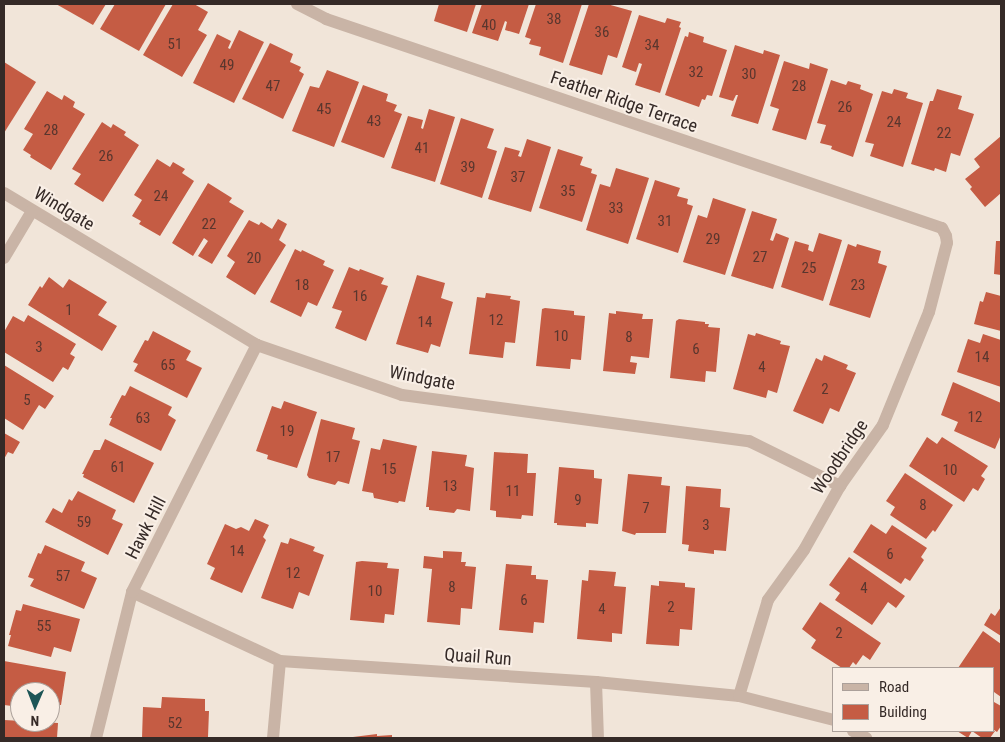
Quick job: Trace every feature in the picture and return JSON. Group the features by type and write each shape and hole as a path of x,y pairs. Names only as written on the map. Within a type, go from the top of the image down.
{"street":[{"name":"Feather Ridge Terrace","path":"297,4 326,19 942,228"},
{"name":"Windgate","path":"4,193 257,345 402,395 749,441 840,486"},
{"path":"4,258 32,211"},
{"name":"Woodbridge","path":"739,696 768,600 804,550 840,486 883,425 929,312 947,242 942,228"},
{"name":"Hawk Hill","path":"96,738 132,592 257,345"},
{"name":"Quail Run","path":"132,592 280,661 596,682 739,696 832,719"},
{"path":"273,738 280,661"},
{"path":"596,682 598,738"},
{"path":"855,732 866,738"}],"building":[{"path":"56,4 106,4 93,25"},
{"path":"115,4 166,4 139,51 100,29"},
{"path":"173,4 194,4 208,12 198,30 207,35 182,77 143,55"},
{"path":"439,4 476,4 467,32 434,21"},
{"path":"482,4 529,4 519,34 505,30 507,22 505,21 498,41 472,33"},
{"path":"536,4 582,4 563,63 539,55 541,47 529,44 531,39 525,37"},
{"path":"589,4 607,4 632,11 617,58 608,55 602,75 569,65"},
{"path":"639,15 665,23 667,18 681,22 679,27 681,28 660,93 635,85 642,64 639,63 636,72 622,67"},
{"path":"239,30 264,42 234,103 193,83 217,34 231,41 228,48 230,49"},
{"path":"689,32 704,37 703,42 727,50 712,96 707,95 705,100 702,99 699,107 665,95 685,36 688,37"},
{"path":"270,43 293,54 290,62 301,67 299,71 304,74 283,119 242,99"},
{"path":"735,45 763,54 764,50 780,55 758,124 731,116 738,95 736,95 733,101 719,97"},
{"path":"784,61 809,69 810,63 828,69 806,140 772,130 779,109 770,106"},
{"path":"4,62 36,82 4,133"},
{"path":"327,70 359,82 334,147 292,131 310,86 319,88"},
{"path":"831,80 846,85 848,81 861,85 860,89 873,94 853,157 831,149 832,146 820,143 826,125 817,123"},
{"path":"363,85 388,94 386,101 397,105 394,111 402,114 384,158 341,142"},
{"path":"894,89 908,93 906,98 923,103 903,167 870,156 874,144 865,142 882,91 892,94"},
{"path":"937,89 962,96 958,109 974,114 960,156 951,153 946,172 935,168 934,171 911,164 930,101 933,101"},
{"path":"47,91 62,100 64,95 75,102 73,107 85,114 51,170 30,157 31,155 23,150 33,134 24,129"},
{"path":"429,109 455,117 435,182 391,168 408,116 423,120 421,128 423,129"},
{"path":"461,118 494,129 487,148 497,151 482,198 440,184"},
{"path":"102,122 111,128 113,124 126,132 124,135 139,145 103,202 74,184 81,174 72,169"},
{"path":"1001,136 1001,193 985,207 970,189 972,187 965,179 980,167 974,159"},
{"path":"527,139 551,147 531,212 488,199 505,147 520,151 518,156 521,157"},
{"path":"558,149 583,157 580,165 592,169 591,173 597,175 582,222 539,208"},
{"path":"157,159 170,167 173,162 185,169 182,173 194,181 160,236 139,224 141,221 132,216 142,200 134,195"},
{"path":"616,168 649,178 628,244 586,230 600,184 610,187"},
{"path":"655,180 680,188 677,196 688,199 687,204 693,206 678,253 636,239"},
{"path":"208,183 232,198 229,202 244,211 212,264 198,256 208,241 204,238 193,256 172,243"},
{"path":"713,198 746,209 725,275 683,262 698,215 707,218"},
{"path":"752,211 777,219 770,240 773,241 776,233 789,238 773,289 731,276"},
{"path":"278,219 287,224 279,240 286,245 255,295 226,277 235,262 227,256 249,220 259,225 261,222 272,229"},
{"path":"819,233 842,240 823,301 781,287 795,241 809,245 808,250 813,252"},
{"path":"996,241 1001,241 1001,275 994,274"},
{"path":"848,244 856,247 857,244 881,251 878,263 887,266 870,318 829,305"},
{"path":"295,249 301,252 302,250 325,261 323,265 334,270 317,306 308,302 301,317 270,302"},
{"path":"349,267 384,278 381,284 388,286 366,341 335,328 342,311 332,308"},
{"path":"417,275 445,283 441,298 453,302 440,347 431,344 428,353 396,344"},
{"path":"49,277 63,288 69,279 107,302 98,315 117,326 102,351 28,305 40,286 42,288"},
{"path":"986,292 1001,296 1001,331 974,324 980,301 983,302"},
{"path":"486,293 511,296 510,299 520,301 515,343 505,342 503,358 469,354 477,297 485,298"},
{"path":"542,309 574,311 574,315 585,316 581,360 571,359 570,369 536,366"},
{"path":"616,311 643,314 642,319 653,319 649,358 631,356 630,362 637,363 635,374 603,371 609,313 616,314"},
{"path":"28,315 76,344 70,354 75,357 68,370 63,367 53,382 4,352 4,332 13,316 24,322"},
{"path":"679,319 705,322 705,324 709,324 708,327 720,328 716,372 706,371 705,382 670,378 676,321"},
{"path":"153,331 191,351 186,360 202,368 187,398 134,371 138,364 133,362 145,340 148,341"},
{"path":"756,333 781,341 780,344 790,346 777,393 768,390 766,398 733,389 748,334 755,336"},
{"path":"983,334 1001,340 1001,387 957,372 968,339 980,343"},
{"path":"824,355 848,365 846,369 856,373 839,412 830,408 823,424 793,411 816,358 822,361"},
{"path":"4,365 54,396 45,409 39,405 23,430 4,418"},
{"path":"953,382 1001,403 1001,435 995,449 954,431 958,422 941,415"},
{"path":"130,386 172,407 168,415 176,420 161,451 109,425 112,418 110,418 122,395 125,396"},
{"path":"284,401 317,412 297,468 267,459 268,455 256,451 272,406 281,409"},
{"path":"321,419 355,428 352,439 360,441 349,484 338,481 335,485 309,478 307,475"},
{"path":"4,433 20,442 13,454 8,452 4,459"},
{"path":"927,437 937,444 942,437 988,466 981,476 985,479 978,491 973,488 964,502 909,466"},
{"path":"105,439 154,463 134,503 83,477 84,474 82,474 94,450 100,450"},
{"path":"383,439 417,446 405,502 399,501 398,503 374,498 373,493 362,491 371,448 380,450"},
{"path":"432,451 467,455 465,466 474,468 470,511 457,509 454,513 429,510 429,507 426,507"},
{"path":"494,452 528,454 527,473 536,473 533,516 522,515 521,519 496,517 496,511 490,510"},
{"path":"559,467 594,470 594,478 602,479 598,524 586,523 586,527 557,525 557,523 554,523"},
{"path":"905,473 953,505 935,532 933,530 926,539 890,515 895,507 886,501"},
{"path":"628,474 662,477 661,485 670,486 666,533 636,533 635,535 622,531"},
{"path":"686,486 721,489 720,507 730,508 726,551 714,550 714,554 688,551 689,545 682,544"},
{"path":"78,491 116,510 112,519 123,524 108,555 45,522 53,508 62,513 69,499 72,501"},
{"path":"255,519 269,525 263,537 266,540 242,593 210,579 215,568 207,564 225,524 236,529 241,527 249,531"},
{"path":"871,524 886,534 892,525 927,548 921,557 924,560 910,581 905,578 901,584 853,552"},
{"path":"290,538 315,547 313,551 324,555 309,596 299,592 293,609 261,598 281,542 288,544"},
{"path":"45,545 85,562 81,571 97,578 84,609 30,586 34,579 28,577 38,553 41,554"},
{"path":"443,551 462,552 461,562 466,562 465,566 476,567 472,609 461,608 460,625 427,622 432,569 423,568 424,556 443,558"},
{"path":"849,557 905,596 896,608 888,602 872,625 835,600 840,593 829,585"},
{"path":"356,562 388,563 387,568 399,569 394,615 385,614 384,623 350,620"},
{"path":"506,564 532,566 531,575 536,575 536,579 548,580 544,623 534,622 533,633 499,630"},
{"path":"589,570 616,572 614,586 626,587 622,634 612,633 612,642 577,639 582,580 588,581"},
{"path":"659,581 685,583 685,587 695,588 692,630 680,629 679,646 646,644 651,585 659,586"},
{"path":"820,602 881,643 870,660 863,655 856,665 853,662 850,667 840,667 811,648 816,640 802,629"},
{"path":"23,604 80,619 71,652 54,647 51,657 8,646 16,610 21,611"},
{"path":"1001,607 1001,636 984,625 991,613 995,616"},
{"path":"983,631 1001,644 1001,697 995,693 995,667 959,667"},
{"path":"4,661 66,672 61,705 60,682 10,682 10,706 4,705"},
{"path":"162,697 205,699 205,711 209,711 208,737 142,738 143,707 161,708"},
{"path":"995,703 1001,706 1001,726 997,732 995,731"},
{"path":"4,720 10,720 10,732 57,732 57,738 4,738"},
{"path":"959,732 971,732 968,738"},
{"path":"973,732 994,732 990,738 982,738"},
{"path":"377,734 377,736 392,735 392,738 345,738"}]}
